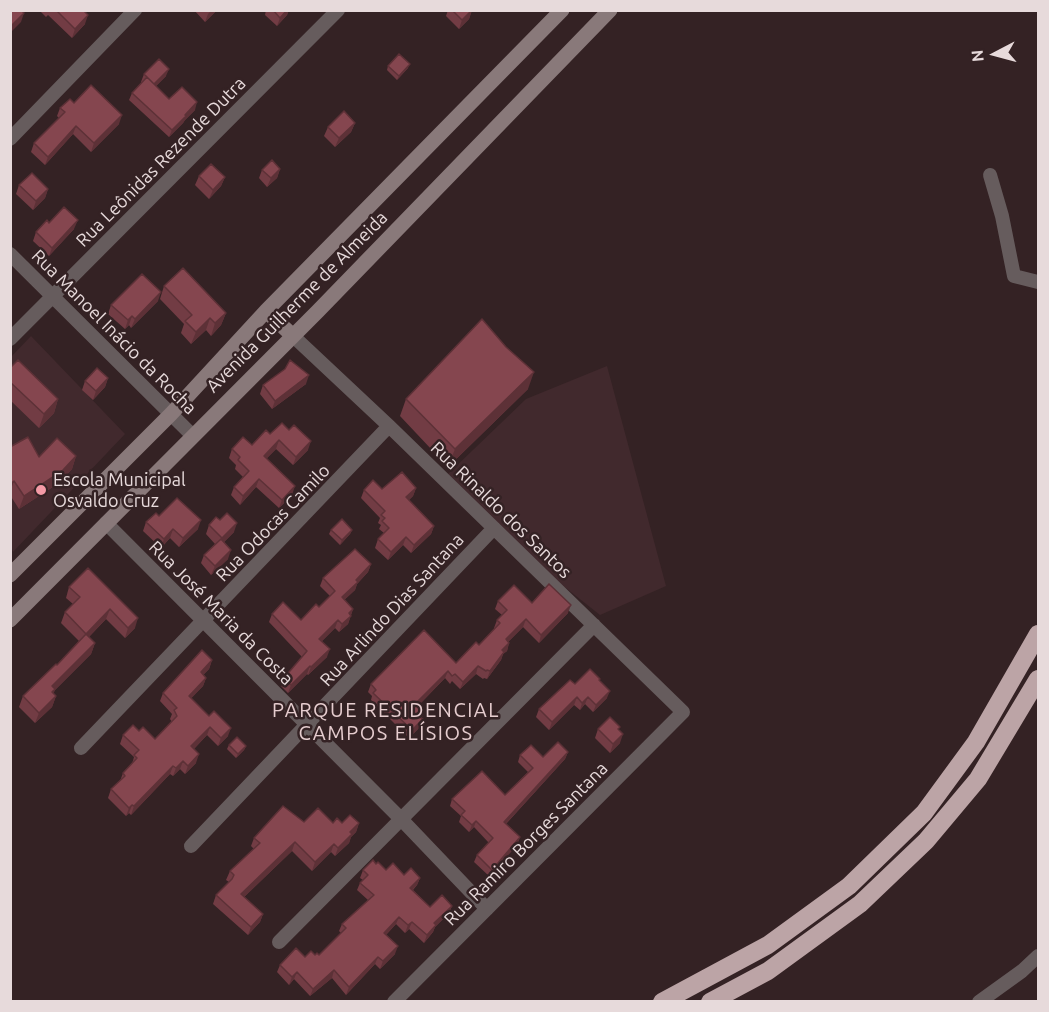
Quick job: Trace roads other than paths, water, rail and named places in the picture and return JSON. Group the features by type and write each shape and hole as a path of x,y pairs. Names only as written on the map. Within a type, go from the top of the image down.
{"highway":[{"path":"662,1002 768,945 849,886 924,813 976,742 1038,634"},
{"path":"710,1002 768,971 860,904 926,841 978,779 1038,679"}],"street":[{"path":"10,139 135,10"},
{"name":"Rua Leônidas Rezende Dutra","path":"10,339 338,10"},
{"name":"Avenida Guilherme de Almeida","path":"10,575 171,414 266,311 562,10"},
{"name":"Avenida Guilherme de Almeida","path":"10,620 610,10"},
{"path":"990,175 1002,216 1014,276 1038,282"},
{"name":"Rua Manoel Inácio da Rocha","path":"10,254 192,435"},
{"path":"266,311 292,335"},
{"name":"Rua Rinaldo dos Santos","path":"292,335 389,426 683,712"},
{"name":"Rua Odocas Camilo","path":"81,748 389,426"},
{"name":"Rua José Maria da Costa","path":"106,523 401,819 486,909"},
{"name":"Rua Arlindo Dias Santana","path":"190,846 494,528"},
{"path":"279,942 594,625"},
{"name":"Rua Ramiro Borges Santana","path":"394,1002 683,712"},
{"path":"979,1002 1038,956"}],"place":[{"name":"Escola Municipal Osvaldo Cruz","path":"41,490"}],"district":[{"name":"PARQUE RESIDENCIAL CAMPOS ELÍSIOS","path":"386,722"}]}
